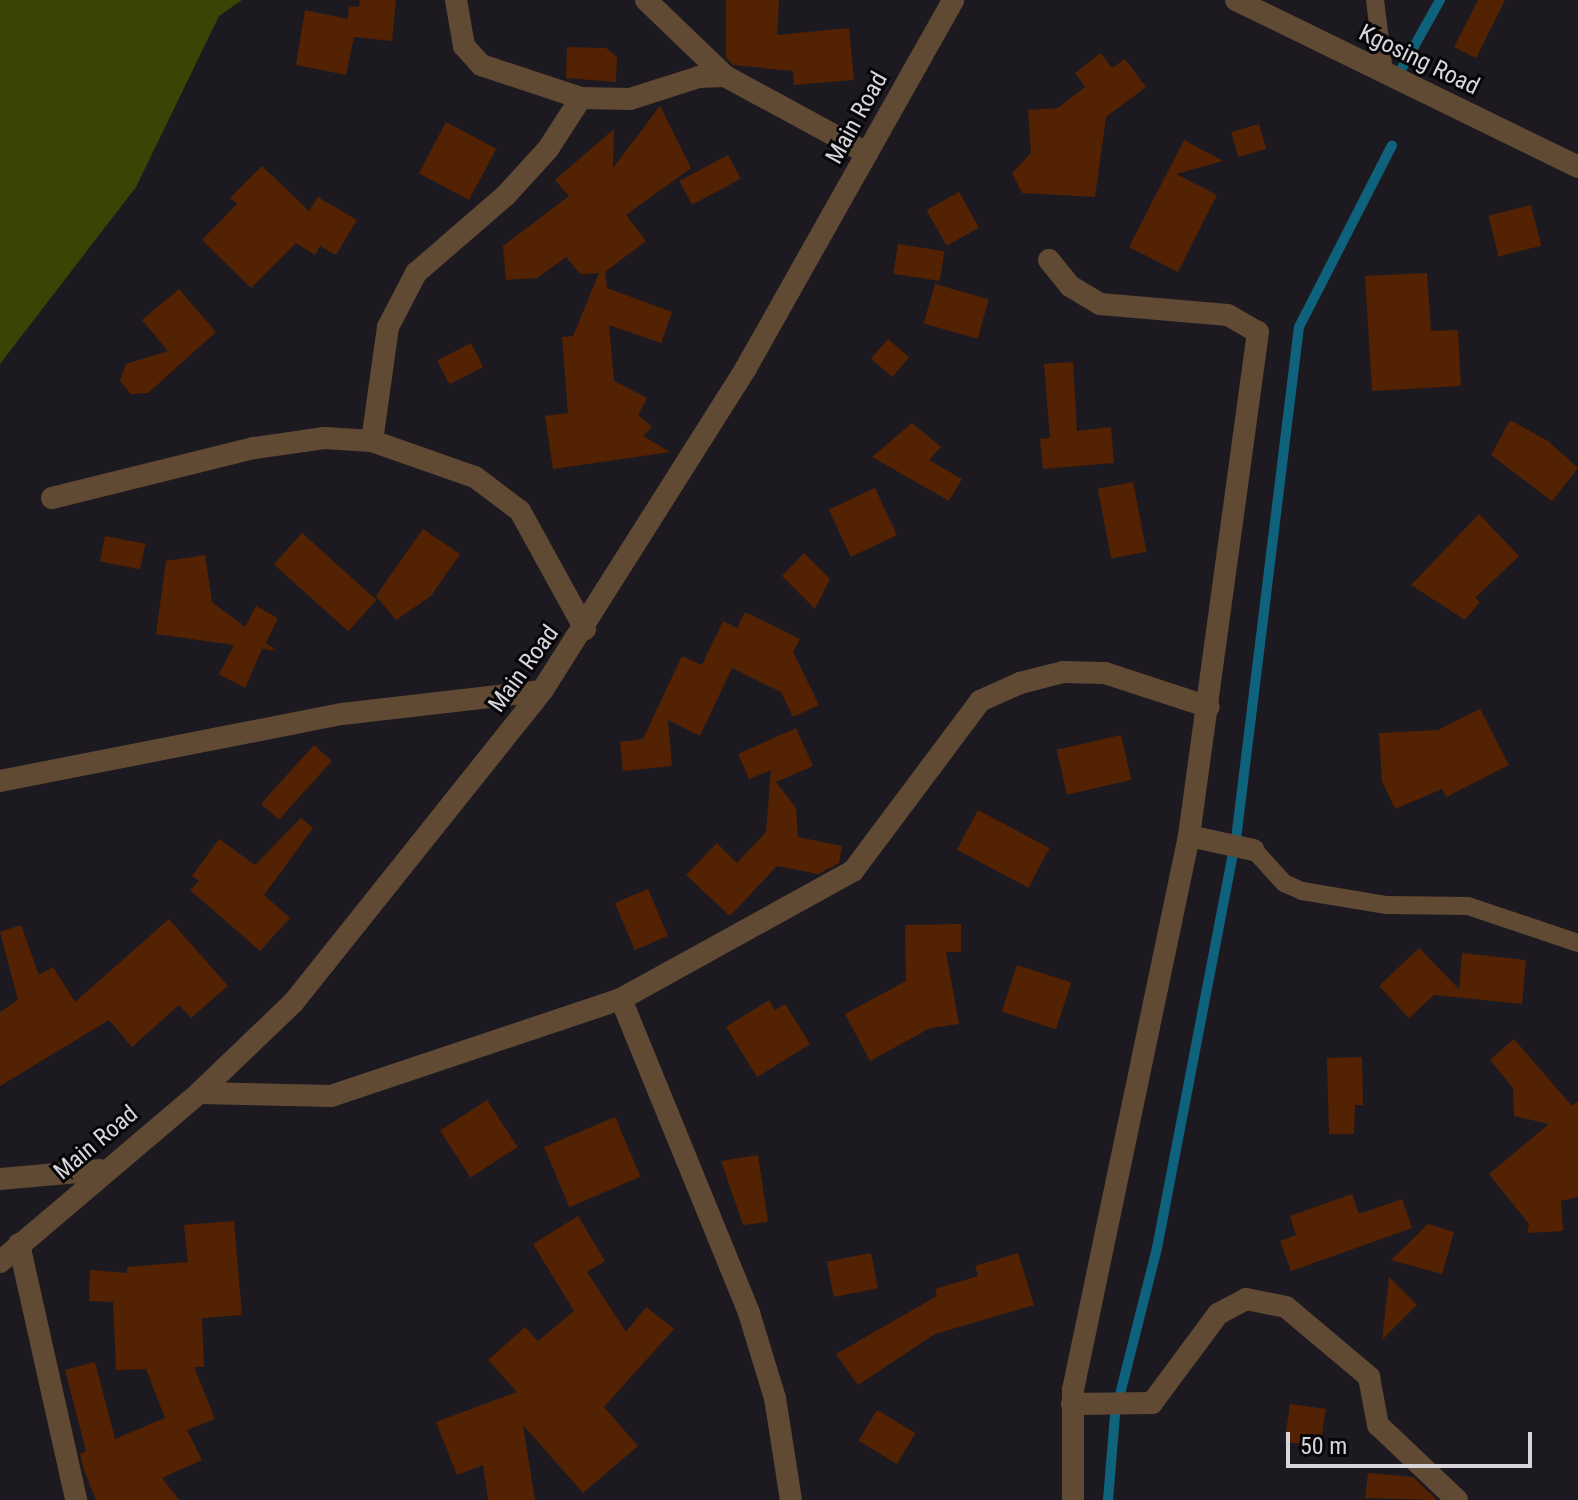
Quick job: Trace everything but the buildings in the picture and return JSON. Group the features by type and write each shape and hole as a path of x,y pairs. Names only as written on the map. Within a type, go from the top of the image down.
{"street":[{"path":"456,0 464,46 481,65 581,98 630,99 699,77 725,76"},
{"path":"646,0 725,76 867,153"},
{"name":"Main Road","path":"0,1262 101,1170 199,1093 293,1003 542,691 585,629 746,368 953,0"},
{"name":"Kgosing Road","path":"1236,0 1578,167"},
{"path":"372,441 388,327 416,273 506,195 548,149 581,98"},
{"path":"1049,260 1070,286 1100,304 1228,315 1258,332 1209,707 1200,838 1072,1404 1073,1500"},
{"path":"52,498 254,448 324,438 372,441 475,477 520,511 585,629"},
{"path":"199,1093 331,1096 621,999 853,871 980,701 1020,683 1091,672 1142,682 1209,707"},
{"path":"0,781 342,714 542,691"},
{"path":"1200,838 1254,850"},
{"path":"621,999 749,1313 775,1398 791,1500"},
{"path":"0,1179 101,1170"},
{"path":"19,1244 76,1500"},
{"path":"1072,1404 1142,1406 1161,1392 1218,1314 1246,1299 1286,1307 1369,1377 1378,1425 1457,1500"}],"lane":[{"path":"1375,0 1384,72"},
{"path":"1254,850 1284,883 1302,891 1387,905 1468,906 1578,943"}],"green space":[{"path":"0,0 242,0 219,16 136,187 0,364"}],"waterway":[{"path":"1397,77 1440,0"},
{"path":"1108,1500 1115,1414 1157,1248 1236,839 1299,327 1392,145"}]}
